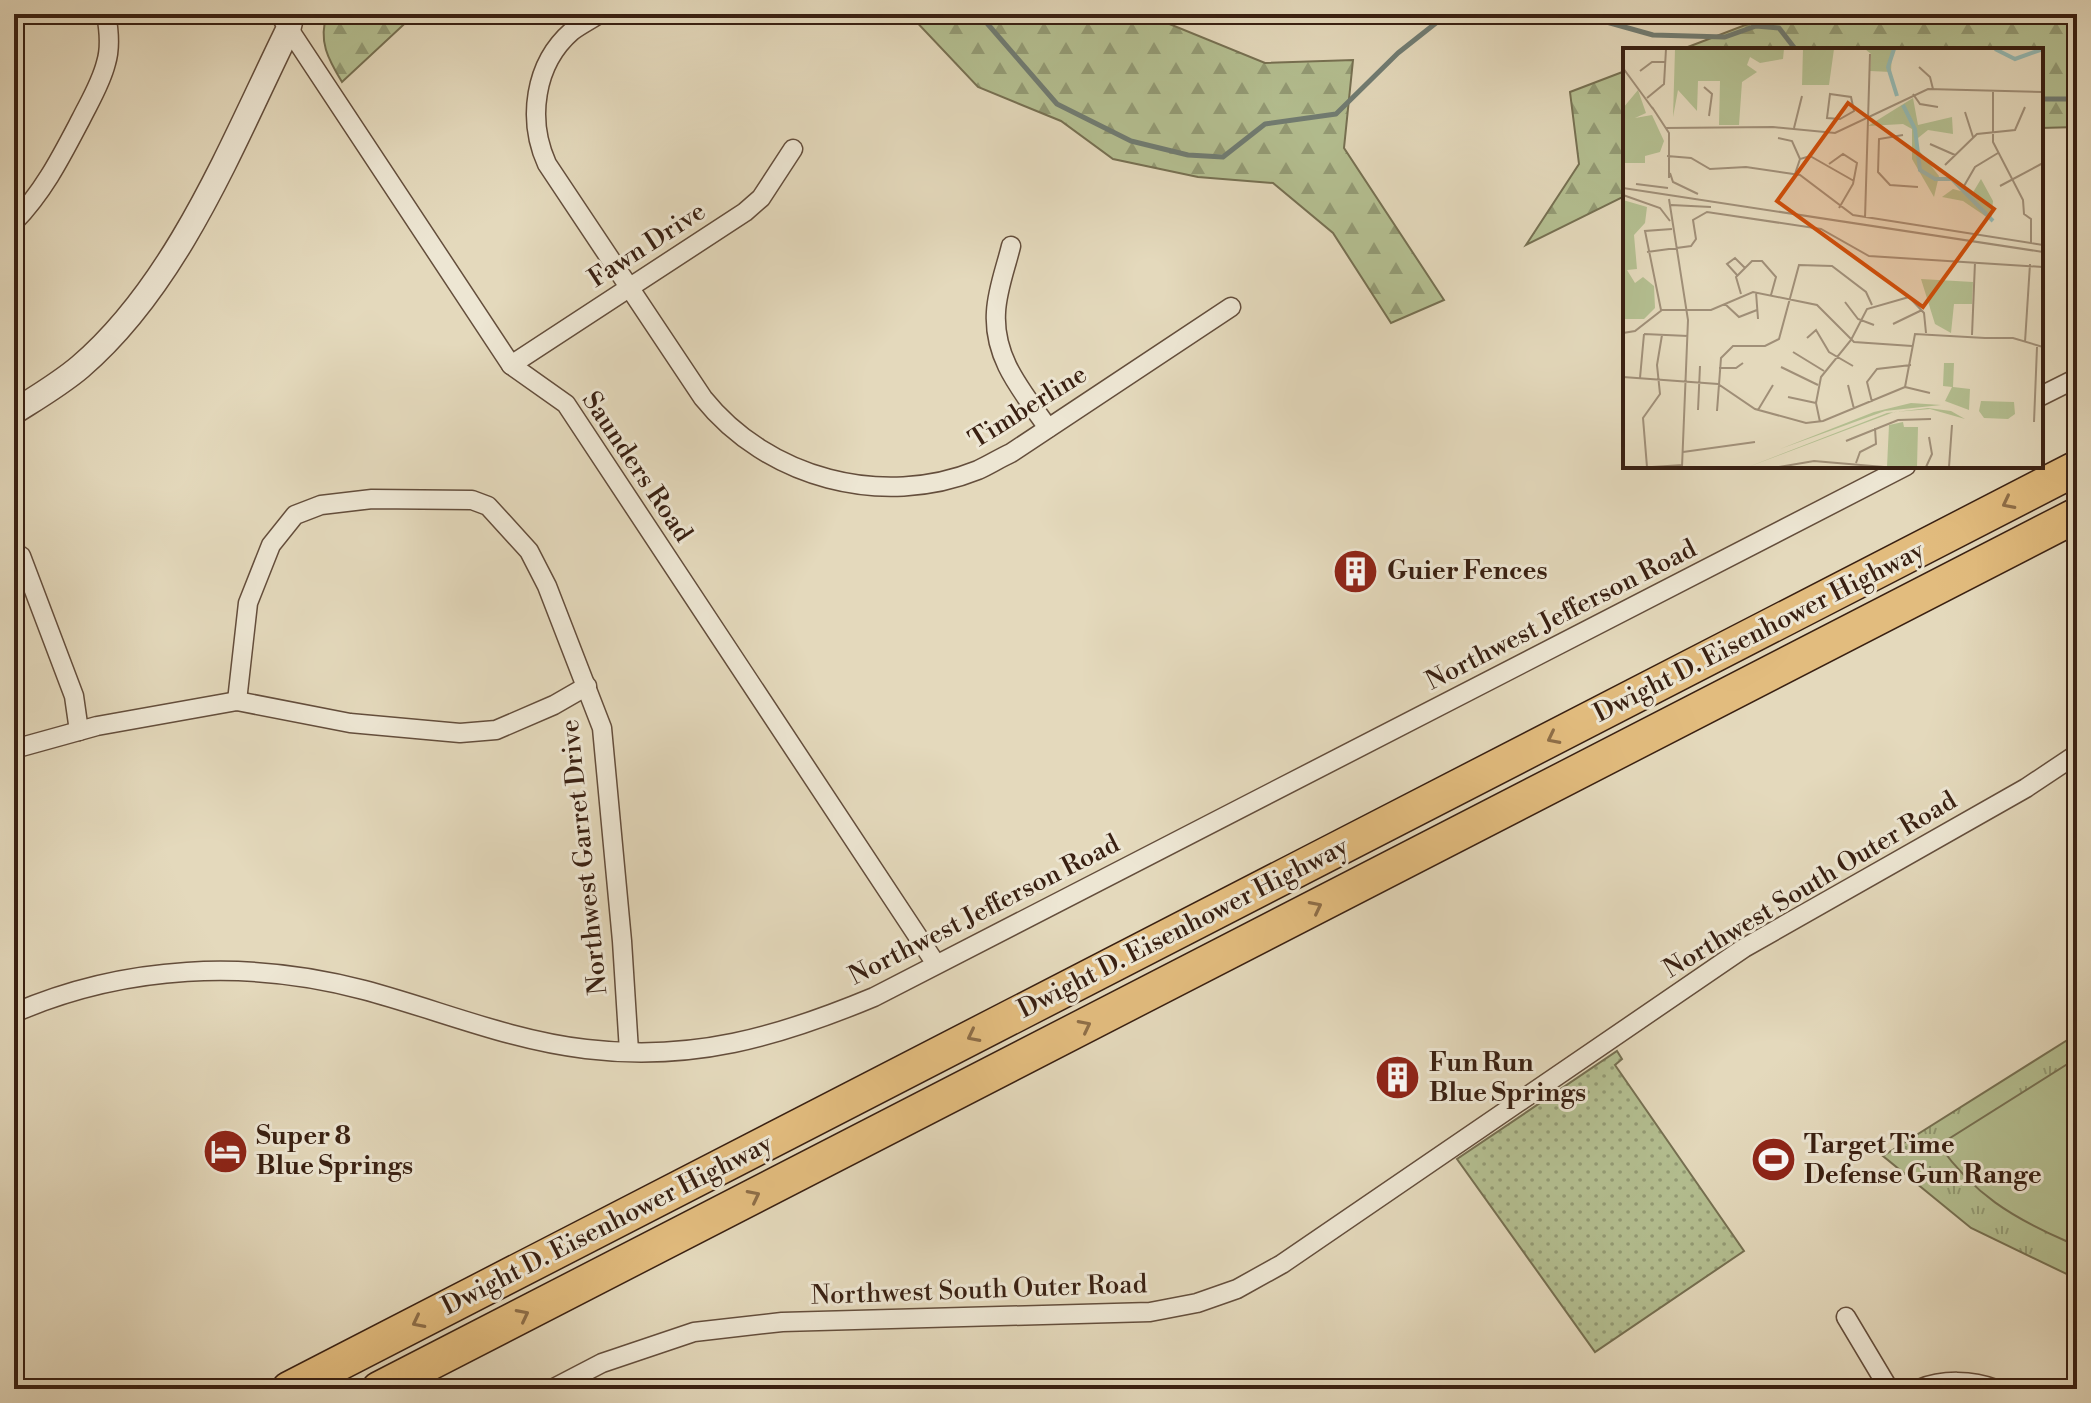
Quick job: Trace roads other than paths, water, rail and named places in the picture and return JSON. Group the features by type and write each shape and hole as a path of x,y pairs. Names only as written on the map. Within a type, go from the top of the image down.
{"highway":[{"name":"Dwight D. Eisenhower Highway","path":"289,1389 2077,468"},
{"name":"Dwight D. Eisenhower Highway","path":"379,1389 2077,515"}],"street":[{"path":"14,222 34,202 51,177 99,84 107,61 110,33 106,14"},
{"name":"Timberline","path":"599,14 572,31 554,52 543,73 536,94 538,145 547,164 703,398 721,420 745,441 771,457 838,481 880,487 916,485 977,470 1011,453 1231,307"},
{"path":"14,412 79,368 144,297 194,217 286,19"},
{"name":"Saunders Road","path":"286,19 511,365 566,404 936,964"},
{"name":"Fawn Drive","path":"511,365 761,198 793,149"},
{"path":"1011,246 995,311 1000,354 1048,428"},
{"path":"2043,395 2077,378"},
{"name":"Northwest Jefferson Road","path":"14,1013 89,986 144,976 238,970 282,974 363,990 488,1029 537,1042 589,1050 687,1050 744,1043 810,1024 874,997 1902,468"},
{"name":"Northwest Garret Drive","path":"237,701 248,603 271,545 295,515 321,505 372,499 472,500 488,506 529,551 547,586 602,728 629,1051"},
{"path":"21,556 74,696 79,731"},
{"path":"14,749 79,731 237,701 350,723 460,733 496,730 554,705 587,686"},
{"name":"Northwest South Outer Road","path":"552,1389 602,1363 694,1332 782,1322 1138,1313 1197,1303 1237,1289 1295,1255 1744,948 2026,788 2077,754"},
{"path":"1846,1317 1889,1389"},
{"path":"1919,1389 1928,1385 1965,1382 1996,1389"}],"waterway":[{"path":"979,14 1057,104 1131,141 1188,155 1223,157 1265,124 1336,114 1398,53 1441,19 1454,14"},
{"path":"1578,14 1653,35 1725,37 1756,26 1779,28 1794,48"},
{"path":"2043,99 2077,99"}],"place":[{"name":"Guier Fences","path":"1356,571"},
{"name":"Fun Run Blue Springs","path":"1398,1078"},
{"name":"Super 8 Blue Springs","path":"225,1151"},
{"name":"Target Time Defense Gun Range","path":"1773,1160"}]}
